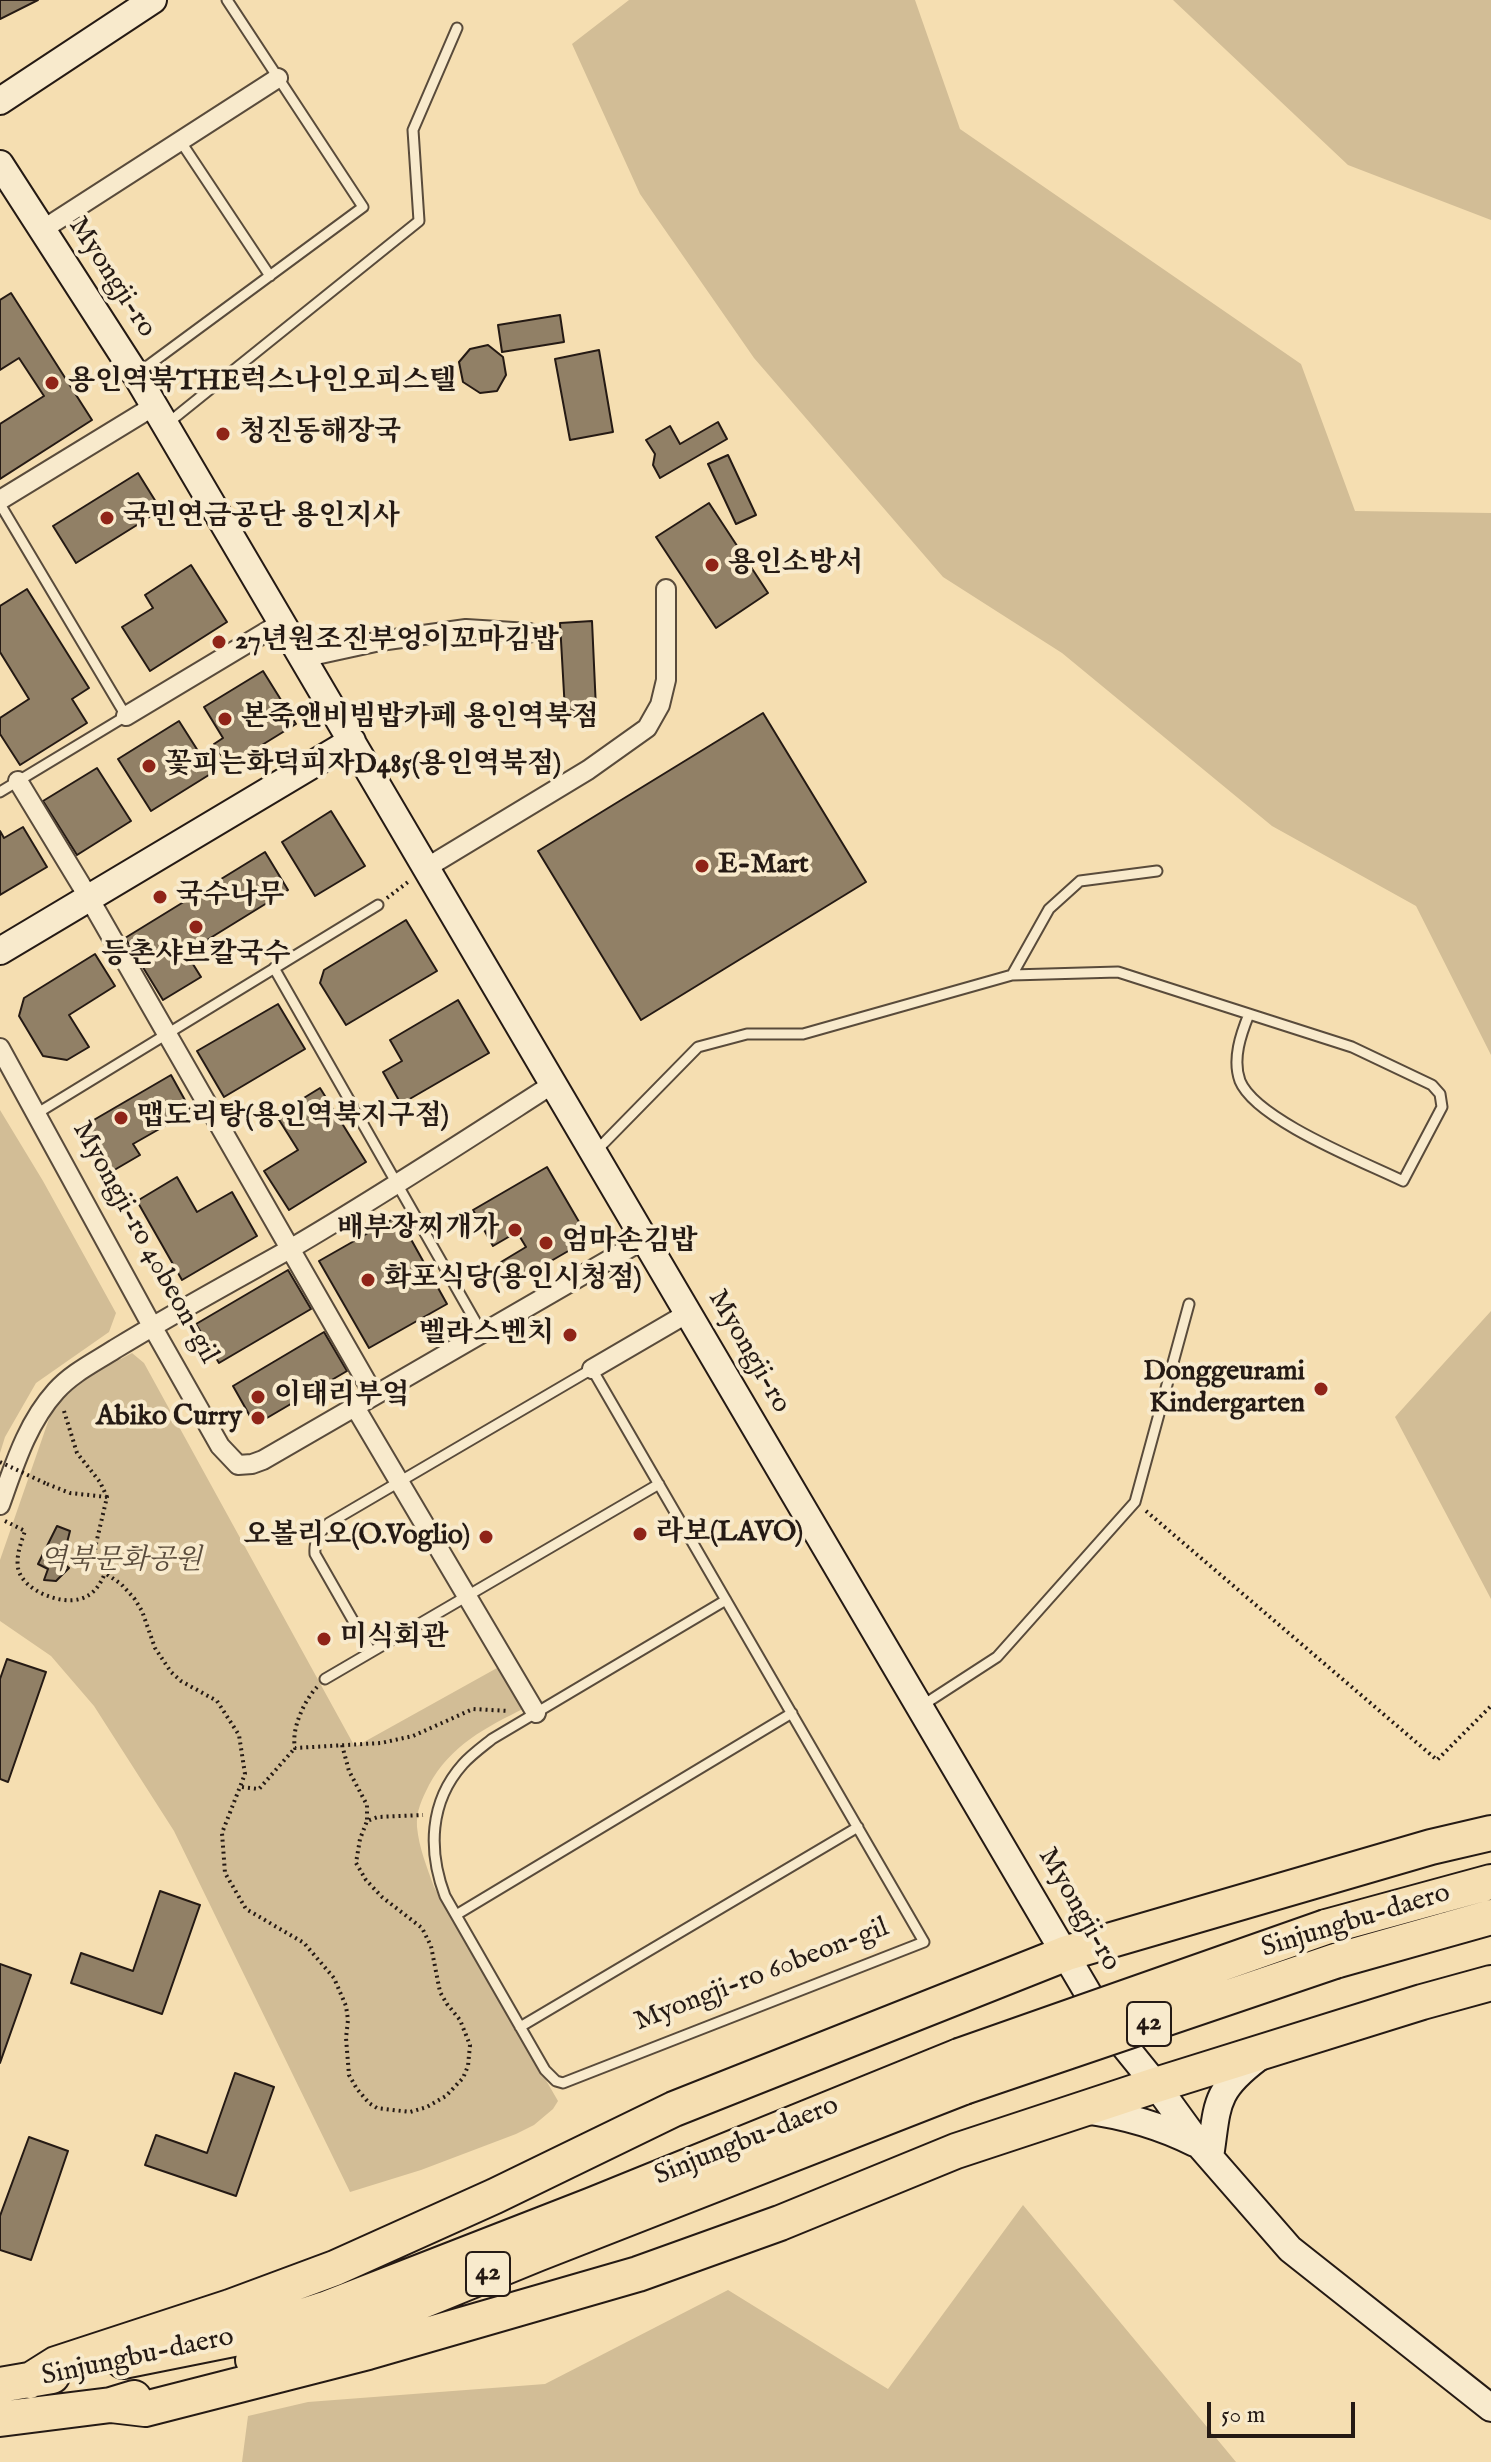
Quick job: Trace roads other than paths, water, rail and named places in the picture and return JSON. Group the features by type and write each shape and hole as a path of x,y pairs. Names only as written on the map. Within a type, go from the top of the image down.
{"highway":[{"path":"14,2383 56,2364 230,2307 335,2268 495,2196 674,2109 1067,1953 1371,1864 1491,1833"},
{"name":"Sinjungbu-daero","path":"0,2419 111,2405 361,2326 962,2072 1326,1927 1491,1882"},
{"name":"Sinjungbu-daero","path":"14,2383 233,2339 325,2309 592,2205 962,2072 1491,1917"},
{"path":"111,2405 145,2409 368,2352 638,2274 780,2223 956,2151 1270,2049 1491,1983"}],"main road":[{"path":"0,101 153,0"},
{"name":"Myongji-ro","path":"0,164 136,375 1105,2022 1205,2152 1290,2249 1491,2408"},
{"path":"0,951 352,741"},
{"path":"1080,2110 1149,2123 1172,2132 1205,2152 1218,2101 1228,2085 1270,2049"}],"street":[{"path":"42,230 278,78"},
{"path":"0,502 159,415"},
{"path":"426,868 588,770 647,728 660,705 666,680 666,589"},
{"path":"126,716 281,623"},
{"path":"302,658 380,641 466,629 529,633"},
{"path":"18,781 89,898 374,1395"},
{"name":"Myongji-ro 40beon-gil","path":"0,1048 220,1446 238,1465 263,1460 355,1407"},
{"path":"0,1505 13,1467 40,1410 63,1384 152,1326 398,1184 553,1084"},
{"path":"536,1713 355,1407 645,1239"},
{"path":"592,1369 688,1313"}],"lane":[{"path":"136,375 363,207 227,0"},
{"path":"159,415 419,221 413,130 457,28"},
{"path":"181,142 270,276"},
{"path":"0,502 126,716 0,792"},
{"path":"1012,975 1049,909 1080,881 1157,871"},
{"path":"36,1114 378,905"},
{"path":"274,968 482,1333"},
{"path":"594,1153 698,1047 747,1034 803,1034 1012,975 1118,972 1352,1047 1432,1085 1440,1094 1442,1107 1403,1181 1284,1123 1249,1096 1239,1079 1237,1055 1249,1014"},
{"path":"920,1707 997,1657 1135,1502 1189,1304"},
{"path":"371,1652 315,1554 319,1532 398,1481 592,1369"},
{"name":"Myongji-ro 60beon-gil","path":"592,1369 792,1713 924,1942 563,2083 556,2081 545,2070 520,2027 445,1896 435,1870 433,1841 437,1815 448,1782 465,1762 492,1739 726,1600"},
{"path":"325,1679 659,1484"},
{"path":"456,1915 792,1713"},
{"name":"Myongji-ro 60beon-gil","path":"520,2027 858,1827"}],"place":[{"name":"용인역북THE럭스나인오피스텔","path":"52,383"},
{"name":"청진동해장국","path":"223,434"},
{"name":"국민연금공단 용인지사","path":"107,518"},
{"name":"용인소방서","path":"712,565"},
{"name":"27년원조진부엉이꼬마김밥","path":"219,642"},
{"name":"본죽앤비빔밥카페 용인역북점","path":"225,719"},
{"name":"꽃피는화덕피자D485(용인역북점)","path":"149,766"},
{"name":"E-Mart","path":"702,866"},
{"name":"국수나무","path":"160,897"},
{"name":"등촌샤브칼국수","path":"196,927"},
{"name":"맵도리탕(용인역북지구점)","path":"121,1118"},
{"name":"배부장찌개가","path":"515,1230"},
{"name":"엄마손김밥","path":"546,1243"},
{"name":"화포식당(용인시청점)","path":"368,1280"},
{"name":"벨라스벤치","path":"570,1335"},
{"name":"Donggeurami Kindergarten","path":"1321,1389"},
{"name":"이태리부엌","path":"258,1397"},
{"name":"Abiko Curry","path":"258,1418"},
{"name":"라보(LAVO)","path":"640,1534"},
{"name":"오볼리오(O.Voglio)","path":"486,1537"},
{"name":"미식회관","path":"324,1639"}],"park label":[{"name":"역북문화공원","path":"121,1562"}]}
